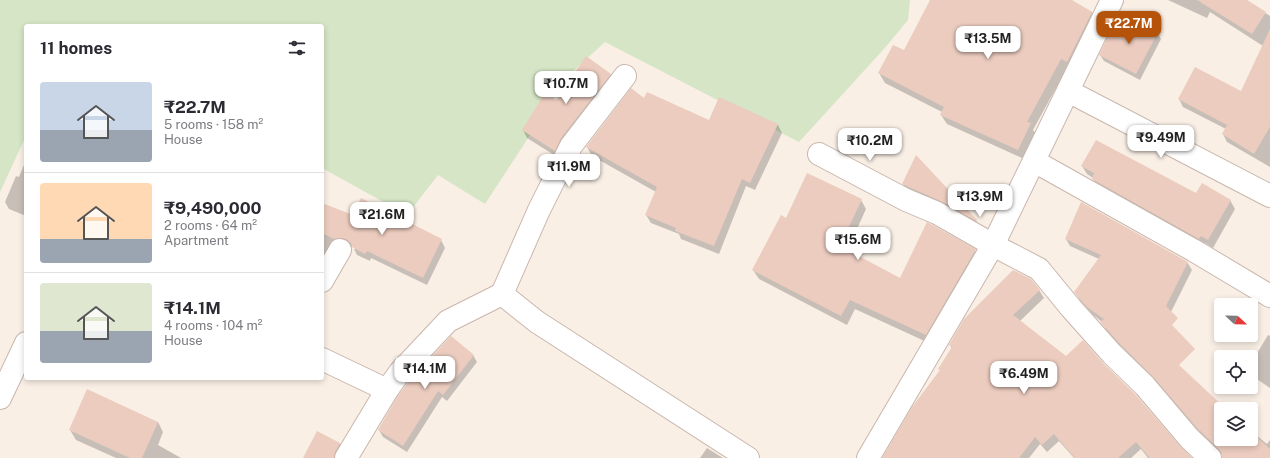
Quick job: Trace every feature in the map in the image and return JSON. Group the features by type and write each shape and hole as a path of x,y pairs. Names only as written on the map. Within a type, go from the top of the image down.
{"street":[{"path":"868,458 993,245 1112,0"},
{"path":"346,458 387,390 400,372 448,321 502,294 538,210 571,146 625,76"},
{"path":"1068,91 1270,196"},
{"path":"819,154 906,200 937,213 1039,269 1112,354 1145,386 1189,438 1210,458"},
{"path":"1034,161 1270,296"},
{"path":"324,278 340,250"},
{"path":"502,294 537,322 748,458"},
{"path":"0,398 24,347"},
{"path":"324,360 387,390"}],"green space":[{"path":"0,0 910,0 908,20 883,50 799,142 605,42 570,74 485,204 438,175 407,215 324,169 324,24 24,24 24,140 0,192"}],"building":[{"path":"930,0 1072,0 1092,12 1067,62 1061,59 1027,122 1031,123 1018,150 940,115 944,107 878,73 893,45 904,50"},
{"path":"1197,0 1247,0 1266,12 1252,34"},
{"path":"1138,17 1158,32 1136,74 1099,55 1114,24 1128,32"},
{"path":"1270,29 1270,127 1254,154 1222,134 1227,125 1178,99 1195,67 1241,91"},
{"path":"586,56 611,74 561,138 555,151 522,130 545,93 556,100"},
{"path":"631,88 644,98 647,92 709,120 719,97 778,124 750,183 742,179 714,246 675,231 676,228 645,215 657,187 586,147"},
{"path":"1096,140 1196,193 1202,183 1231,200 1208,240 1201,236 1199,239 1092,179 1094,173 1081,166"},
{"path":"916,155 977,220 976,221 943,202 902,184"},
{"path":"807,173 862,199 840,246 900,278 927,222 976,249 926,335 850,300 841,316 752,270 781,215 786,218"},
{"path":"361,198 442,239 423,278 367,251 365,254 352,247 351,243 346,239 334,239 324,234 324,204 353,215"},
{"path":"1081,202 1188,262 1166,306 1178,318 1172,325 1195,349 1179,365 1219,402 1214,402 1214,444 1198,429 1154,378 1100,322 1104,319 1087,307 1074,292 1101,255 1065,239"},
{"path":"1013,270 1031,279 1040,290 1013,315 1066,356 1083,340 1103,363 1136,395 1192,458 1150,458 1136,442 1118,458 1075,458 1054,434 1042,445 1035,437 1019,458 882,458 912,407 940,370 938,369 952,347 949,345 964,319"},
{"path":"451,336 474,355 443,395 438,391 403,446 378,430 397,397 410,380"},
{"path":"87,389 158,422 142,458 130,458 69,430"},
{"path":"317,431 340,443 335,452 334,458 303,458"},
{"path":"1258,438 1270,449 1270,458 1222,458 1222,454 1216,446 1258,446"}]}
